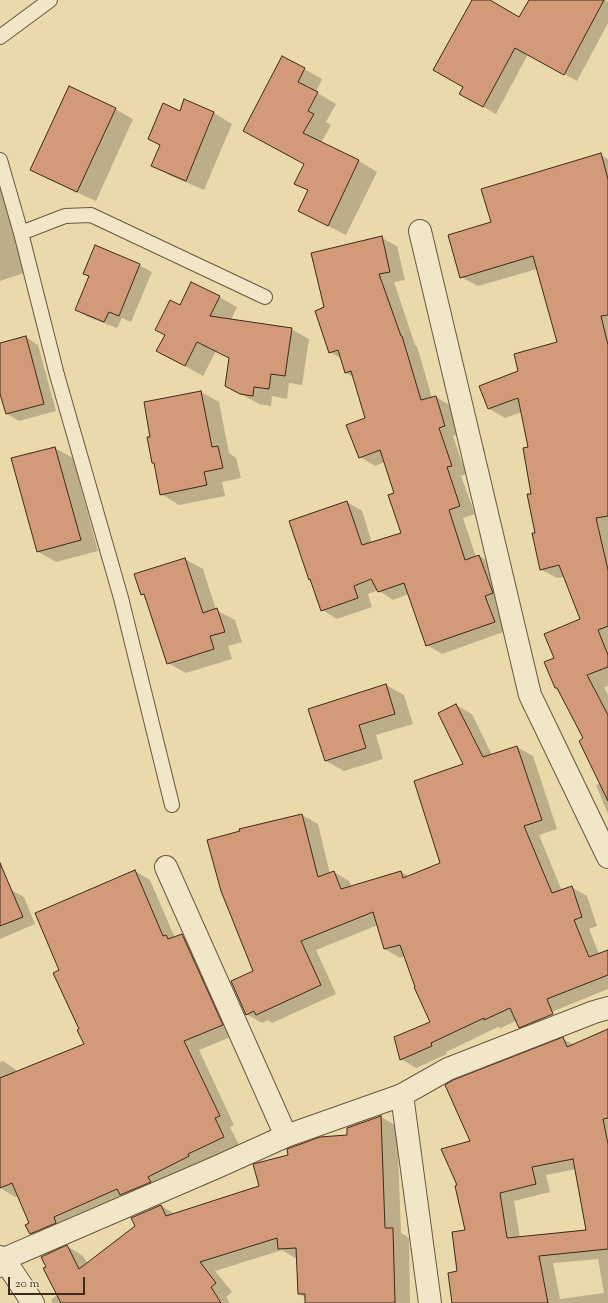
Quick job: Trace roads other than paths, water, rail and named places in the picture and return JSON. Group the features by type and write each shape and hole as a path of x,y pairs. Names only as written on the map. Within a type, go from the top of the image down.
{"street":[{"path":"420,231 530,695 608,857"},
{"path":"166,867 286,1136"},
{"path":"33,1303 1,1261 217,1168 286,1136 402,1095 448,1069 594,1012 608,1008"},
{"path":"402,1095 430,1303"}],"lane":[{"path":"0,37 50,0"},
{"path":"0,160 21,234 57,375 121,598 172,805"},
{"path":"21,234 65,216 91,215 265,297"}]}
